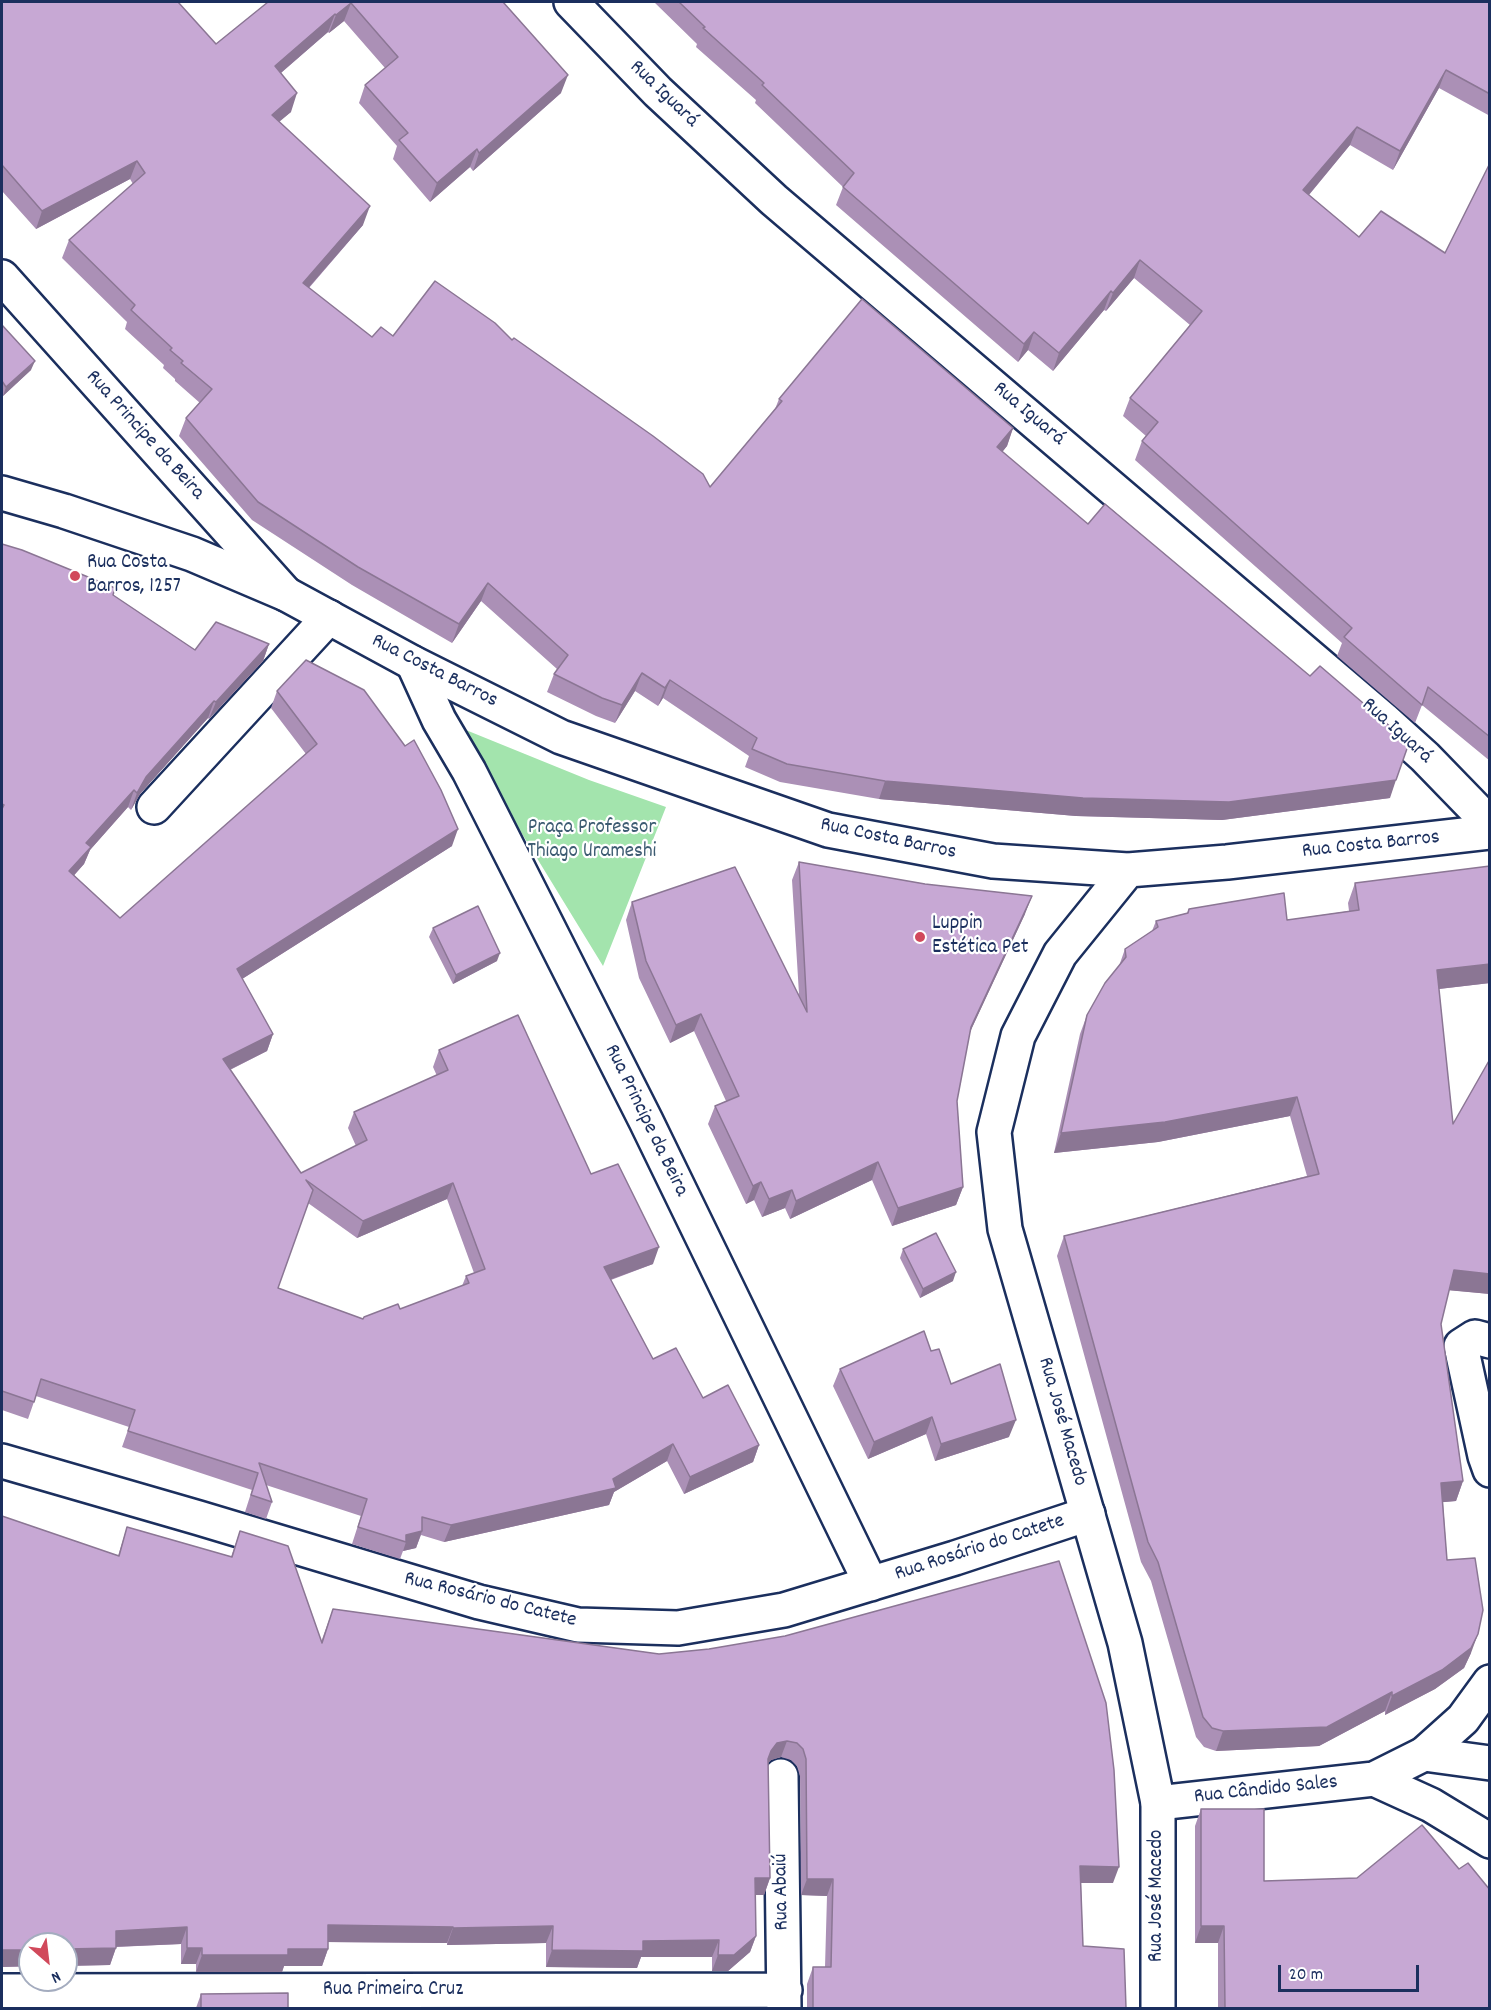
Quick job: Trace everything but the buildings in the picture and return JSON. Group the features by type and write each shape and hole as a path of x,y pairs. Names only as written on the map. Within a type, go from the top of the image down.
{"street":[{"name":"Rua Iguará","path":"571,2 658,92 774,200 1383,719 1425,757 1490,824"},
{"name":"Rua Principe da Beira","path":"2,277 286,594"},
{"name":"Rua Costa Barros","path":"2,493 64,511 192,554 286,594 413,663 561,737 828,830 993,861 1128,870 1227,862 1490,832"},
{"path":"154,807 329,617"},
{"name":"Rua Principe da Beira","path":"413,663 439,720 469,771 646,1121 871,1584"},
{"name":"Rua José Macedo","path":"1128,870 1060,954 1018,1036 994,1132 1005,1229 1125,1643 1158,1803 1158,2008"},
{"path":"1490,1341 1475,1337 1461,1346 1490,1470"},
{"name":"Rua Rosário do Catete","path":"2,1461 479,1602 578,1625 678,1628 784,1610 955,1558 1088,1514"},
{"path":"1374,1779 1424,1754 1463,1719 1490,1682"},
{"path":"1424,1754 1490,1763"},
{"name":"Rua Abaiú","path":"781,1776 784,1999"},
{"path":"1374,1779 1431,1805 1490,1841"},
{"name":"Rua Cândido Sales","path":"1158,1803 1374,1779"},
{"name":"Rua Primeira Cruz","path":"21,1997 784,1999"}],"green space":[{"name":"Praça Professor Thiago Urameshi","path":"456,726 589,780 666,807 603,966"}],"place":[{"name":"Rua Costa Barros, 1257","path":"75,576"},
{"name":"Luppin Estética Pet","path":"920,937"}]}
